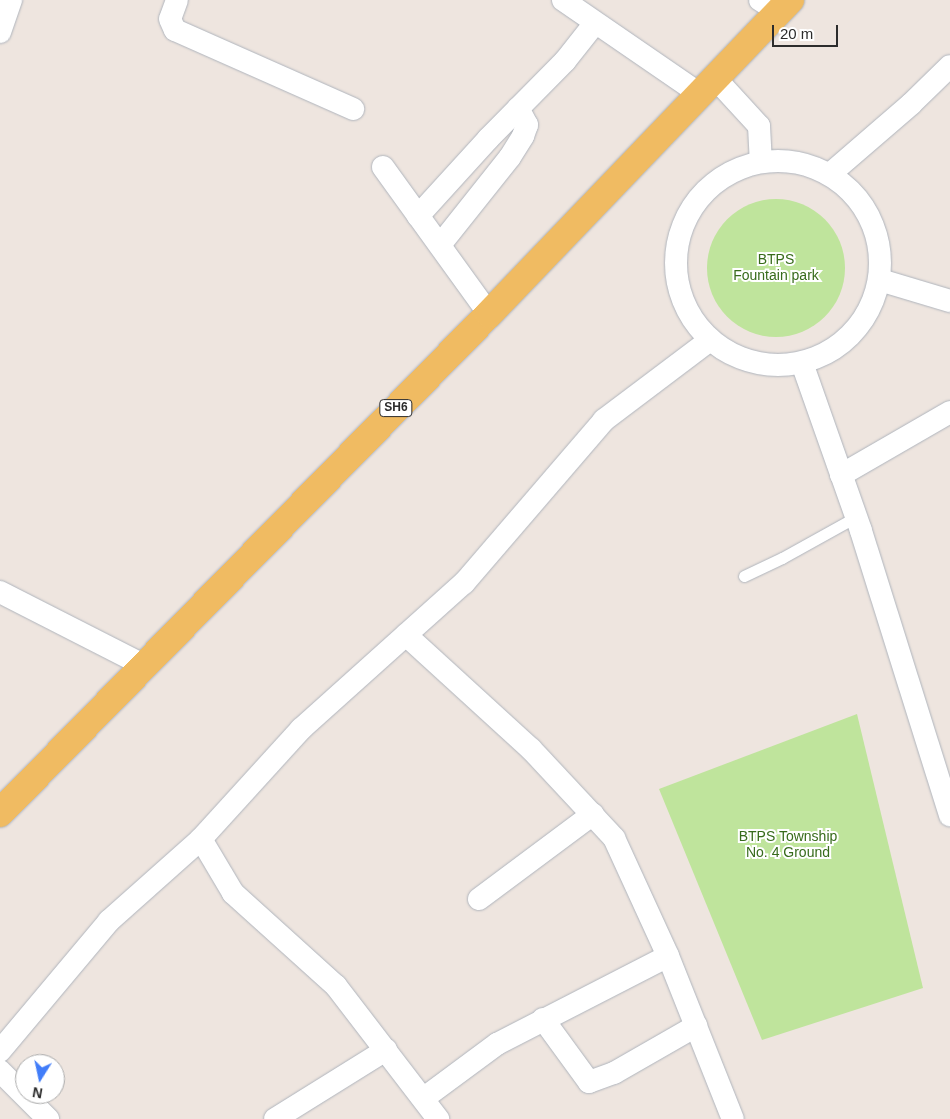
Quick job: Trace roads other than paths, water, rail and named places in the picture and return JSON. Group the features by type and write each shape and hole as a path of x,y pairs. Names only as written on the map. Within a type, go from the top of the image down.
{"main road":[{"name":"SH6","path":"0,813 489,314 708,86 776,4"}],"street":[{"path":"0,32 11,0"},
{"path":"177,0 170,19 174,30 353,109"},
{"path":"563,0 595,23 708,86 759,126 761,162"},
{"path":"418,216 518,108 565,61 595,23"},
{"path":"830,174 911,104 950,66"},
{"path":"440,246 510,157 523,136 527,125 518,108"},
{"path":"761,162 797,162 830,174 854,194 872,220 881,249 880,280 871,309 854,333 830,352 802,363 769,366 738,358 710,340 689,315 677,284 676,251 685,219 703,192 730,172 761,162"},
{"path":"382,167 489,314"},
{"path":"880,280 950,301"},
{"path":"0,1051 109,921 201,838 301,730 464,583 604,420 710,340"},
{"path":"802,363 856,517 950,815"},
{"path":"841,474 950,412"},
{"path":"0,592 143,665"},
{"path":"406,635 531,749 614,838 668,956 733,1119"},
{"path":"479,900 592,814"},
{"path":"201,838 233,893 336,986 424,1098 438,1119"},
{"path":"424,1098 497,1044 668,956"},
{"path":"543,1019 589,1082 614,1073 696,1026"},
{"path":"275,1119 386,1050"},
{"path":"0,1071 48,1119"}],"lane":[{"path":"744,576 782,558 856,517"}],"park label":[{"name":"BTPS Fountain park","path":"776,268"},
{"name":"BTPS Township No. 4 Ground","path":"788,844"}]}
